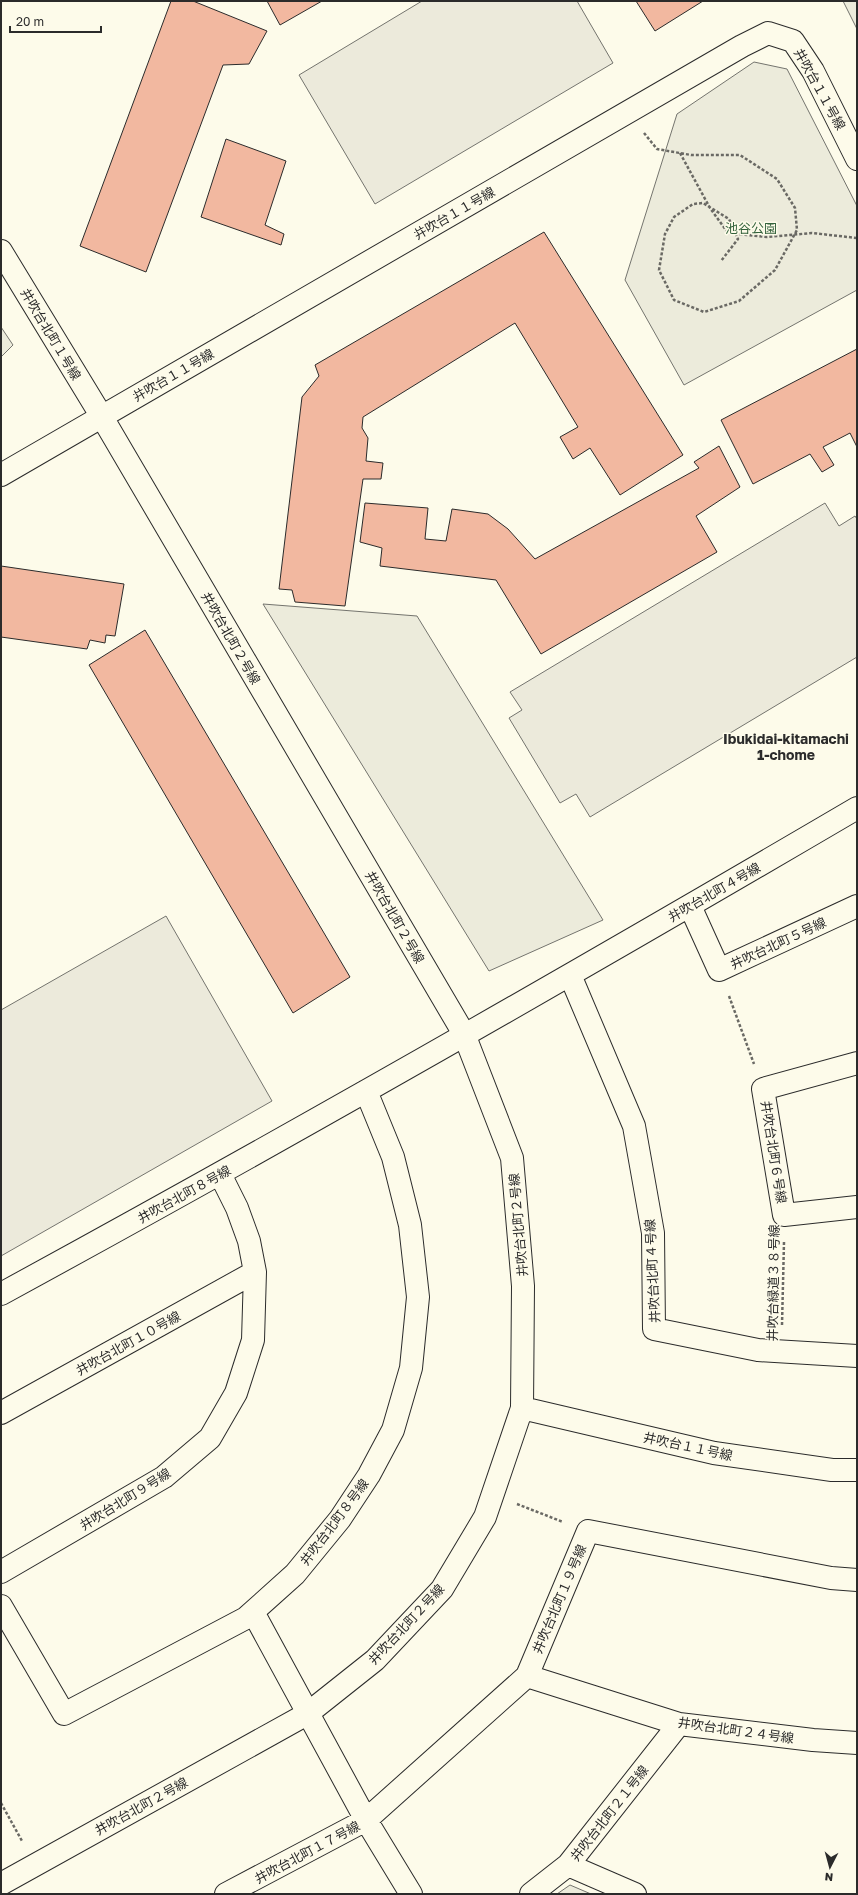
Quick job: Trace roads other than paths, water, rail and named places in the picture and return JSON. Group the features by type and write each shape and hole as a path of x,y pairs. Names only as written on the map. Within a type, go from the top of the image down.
{"street":[{"name":"井吹台１１号線","path":"1,475 742,46 768,33 793,41 813,71 857,159"},
{"name":"井吹台北町１号線","path":"1,251 102,417"},
{"name":"井吹台北町２号線","path":"1,1884 307,1714 375,1660 442,1589 485,1517 522,1408 523,1286 512,1158 464,1034 102,417"},
{"name":"井吹台北町４号線","path":"464,1034 690,906 857,808"},
{"name":"井吹台北町５号線","path":"690,906 719,970 857,906"},
{"name":"井吹台北町４号線","path":"570,975 634,1126 653,1233 654,1329 758,1350 857,1356"},
{"name":"井吹台北町８号線","path":"1,1294 220,1174 464,1034"},
{"name":"井吹台北町６号線","path":"857,1063 764,1089 784,1215 857,1208"},
{"name":"井吹台北町８号線","path":"1,1606 64,1714 246,1618 295,1574 340,1519 369,1475 393,1430 411,1368 418,1297 410,1225 394,1157 366,1091"},
{"name":"井吹台北町９号線","path":"1,1572 164,1477 210,1438 236,1393 254,1340 255,1272 249,1241 237,1208 220,1174"},
{"name":"井吹台北町１０号線","path":"1,1413 255,1272"},
{"name":"井吹台１１号線","path":"522,1408 714,1453 832,1470 857,1470"},
{"name":"井吹台北町１９号線","path":"366,1820 527,1676 588,1531 831,1578 857,1580"},
{"name":"井吹台北町１７号線","path":"253,1612 307,1714 366,1820 411,1894"},
{"name":"井吹台北町２４号線","path":"527,1676 680,1724 813,1740 857,1743"},
{"name":"井吹台北町２１号線","path":"531,1894 568,1865 680,1724"},
{"name":"井吹台北町１７号線","path":"226,1894 366,1820"},
{"path":"568,1865 635,1894"}],"district":[{"name":"Ibukidai-kitamachi 1-chome","path":"786,746"}],"park label":[{"name":"池谷公園","path":"751,228"}]}
